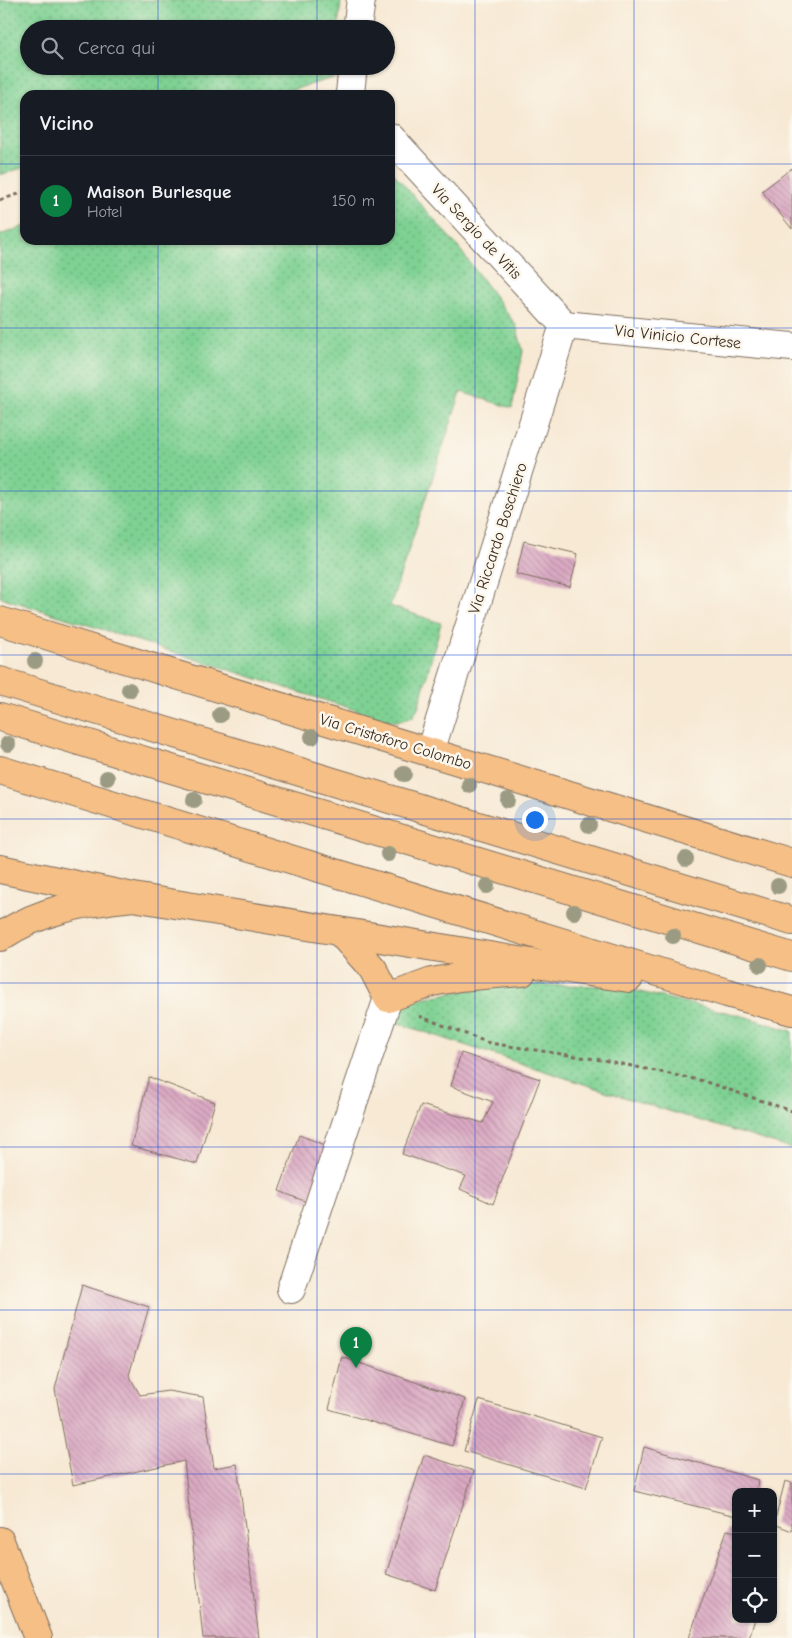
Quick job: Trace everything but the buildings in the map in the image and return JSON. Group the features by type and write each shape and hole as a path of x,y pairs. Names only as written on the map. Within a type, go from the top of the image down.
{"main road":[{"name":"Via Cristoforo Colombo","path":"0,621 792,863"},
{"path":"0,681 792,921"},
{"path":"0,717 792,958"},
{"path":"0,770 727,993 792,1011"},
{"path":"732,845 792,844"},
{"path":"0,869 133,897 561,968 727,993"},
{"path":"0,937 27,921 61,908 85,902 133,897"},
{"path":"339,931 373,969 388,1001 432,982 460,977 561,968"},
{"path":"0,1541 38,1638"}],"street":[{"path":"359,20 361,0"},
{"path":"351,90 352,75"},
{"name":"Via Sergio de Vitis","path":"395,141 564,325"},
{"name":"Via Vinicio Cortese","path":"564,325 792,347"},
{"name":"Via Riccardo Boschiero","path":"430,752 564,325"},
{"path":"291,1289 388,1001"}],"path":[{"path":"0,200 20,194"},
{"path":"388,1001 450,1029 489,1043 608,1060 703,1082 792,1111"}],"green space":[{"path":"0,0 341,0 339,20 20,20 20,75 333,75 333,78 292,90 20,90 20,169 0,175"},
{"path":"395,175 458,247 516,325 523,351 512,408 461,392 390,606 441,623 419,705 413,717 400,721 390,721 0,597 0,235 20,228 20,245 395,245"},
{"path":"502,984 614,986 743,1016 792,1031 792,1149 633,1100 391,1021 397,1011 417,999"}],"place":[{"name":"Maison Burlesque","path":"356,1368"}]}
